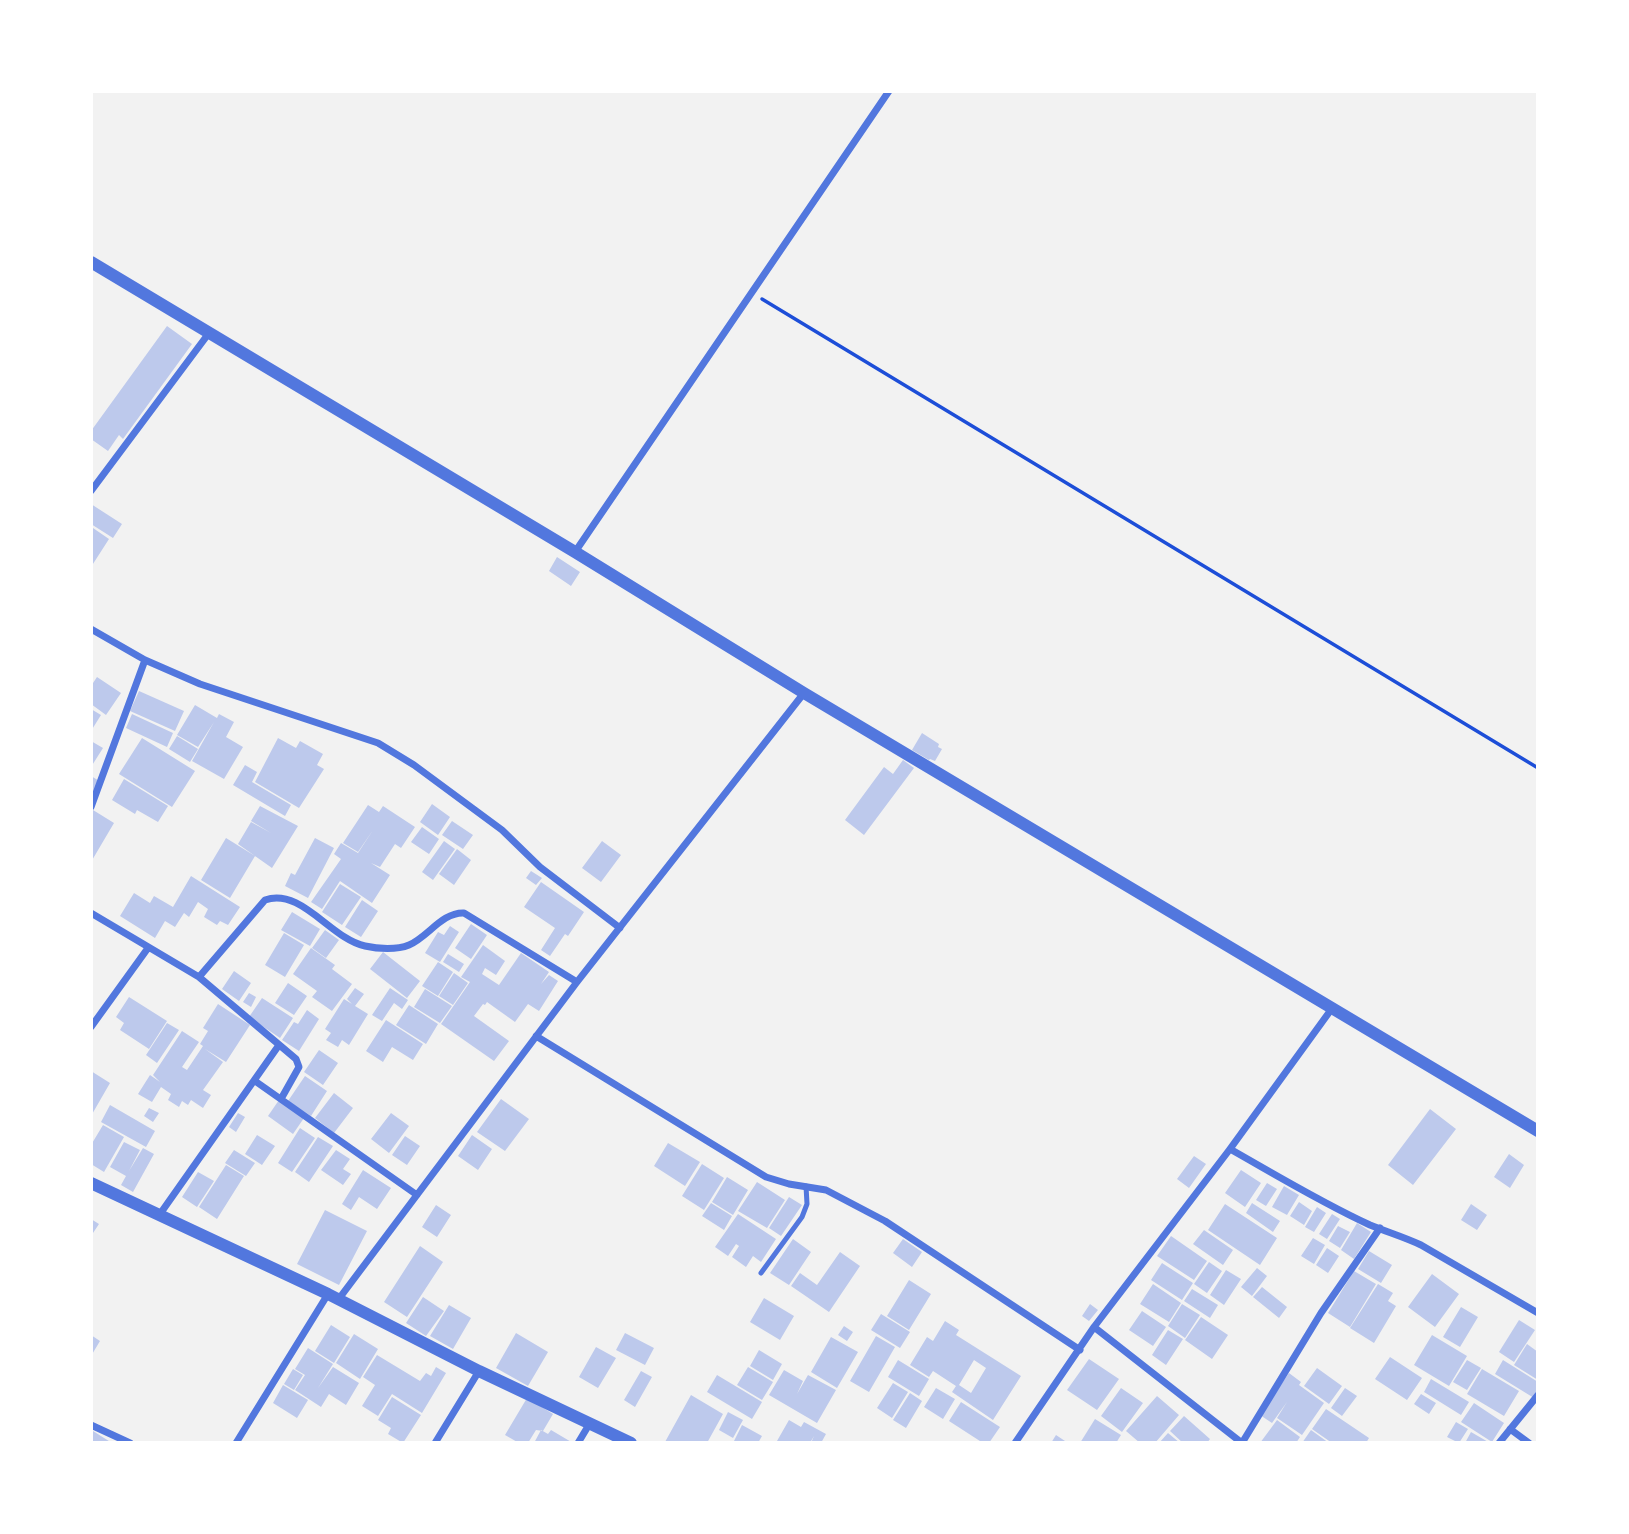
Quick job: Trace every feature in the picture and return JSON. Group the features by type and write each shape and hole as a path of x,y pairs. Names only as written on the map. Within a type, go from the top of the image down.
{"street":[{"path":"575,552 889,91"},
{"path":"91,262 575,552 804,693 1538,1131"},
{"path":"91,491 209,333"},
{"path":"91,629 145,660 200,684 378,743 414,765 502,830 540,867 620,928"},
{"path":"91,807 145,660"},
{"path":"236,1443 333,1297 416,1195 577,982 804,693"},
{"path":"199,977 265,900 276,896 293,901 345,937 365,946 407,946 448,917 464,913 577,982"},
{"path":"91,913 199,977 296,1059 299,1067 281,1099"},
{"path":"91,1027 148,948"},
{"path":"1015,1443 1094,1327 1230,1149 1333,1007"},
{"path":"536,1036 766,1177 825,1190 885,1221 1080,1350"},
{"path":"160,1214 279,1045"},
{"path":"255,1081 416,1195"},
{"path":"1230,1149 1327,1203 1421,1245 1538,1312"},
{"path":"91,1183 333,1297 479,1371 631,1443"},
{"path":"1094,1327 1242,1443 1321,1313 1380,1228"},
{"path":"436,1443 479,1371"},
{"path":"1499,1443 1538,1395"},
{"path":"578,1443 590,1423"},
{"path":"91,1425 130,1443"},
{"path":"1510,1429 1529,1443"}],"lane":[{"path":"761,1273 802,1217 807,1204 806,1185"}],"path":[{"path":"751,292 1538,768"}],"building":[{"path":"167,326 192,344 123,439 119,435 108,451 91,439 91,431"},
{"path":"91,504 122,524 113,538 91,524"},
{"path":"93,528 109,539 91,567 91,532"},
{"path":"557,557 580,572 571,586 549,571"},
{"path":"97,677 121,693 106,715 91,704 91,686"},
{"path":"139,691 184,711 175,731 130,711"},
{"path":"195,705 217,718 219,714 234,722 226,737 243,747 224,779 192,761 214,722 198,747 177,735"},
{"path":"91,709 101,715 91,731"},
{"path":"132,714 173,733 167,747 126,728"},
{"path":"922,733 942,749 935,761 912,750"},
{"path":"177,736 198,749 190,762 169,749"},
{"path":"142,738 195,771 172,807 119,774"},
{"path":"278,738 296,748 300,741 323,754 317,765 324,769 299,808 255,782"},
{"path":"91,741 103,748 91,767"},
{"path":"903,760 914,768 864,835 845,820 884,767 893,774"},
{"path":"245,765 257,772 252,782 291,805 285,816 233,785"},
{"path":"91,776 101,782 91,798"},
{"path":"124,779 168,806 158,822 137,810 135,814 112,800"},
{"path":"432,804 450,817 438,835 420,822"},
{"path":"368,805 379,812 383,806 415,827 401,848 395,844 380,867 371,863 390,875 372,903 340,881 322,909 311,902 341,859 334,854 341,843 363,856 358,853 373,830 358,852 343,843"},
{"path":"260,806 298,826 272,868 238,844 251,822 271,833 251,821"},
{"path":"93,810 114,823 91,862 91,814"},
{"path":"452,821 473,835 463,849 442,835"},
{"path":"422,827 439,839 429,854 411,842"},
{"path":"226,838 255,856 230,898 201,880"},
{"path":"315,838 334,848 308,898 285,886 291,873 295,875"},
{"path":"444,841 455,849 433,880 422,872"},
{"path":"602,841 621,855 601,882 582,868"},
{"path":"457,849 471,860 454,885 439,874"},
{"path":"531,871 542,878 536,885 526,878"},
{"path":"191,876 240,907 228,925 220,921 217,925 204,917 208,909 198,902 189,917 184,913 175,927 165,921 155,938 120,916 134,893 150,903 154,896 173,907"},
{"path":"541,882 584,912 550,956 541,950 555,928 524,907"},
{"path":"340,884 361,897 342,925 322,912"},
{"path":"362,900 378,911 361,937 345,927"},
{"path":"292,912 320,929 310,946 281,930"},
{"path":"471,924 487,935 471,959 455,948"},
{"path":"450,926 459,932 440,962 425,953 438,932 444,935"},
{"path":"325,930 339,940 326,958 312,948"},
{"path":"284,933 304,945 285,977 265,965"},
{"path":"483,945 505,961 496,975 485,968 482,974 499,985 521,953 549,972 541,984 549,975 558,981 539,1011 528,1004 515,1022 487,1002 483,1004 474,1016 509,1041 494,1061 441,1024 470,982 461,977"},
{"path":"311,948 335,965 332,969 352,984 332,1011 312,997 317,991 293,974"},
{"path":"383,952 420,981 407,998 370,969"},
{"path":"448,954 464,964 459,972 443,962"},
{"path":"438,962 453,972 438,996 422,986"},
{"path":"234,971 251,983 239,1001 222,989"},
{"path":"454,973 468,983 453,1005 439,996"},
{"path":"288,983 307,996 294,1015 275,1003"},
{"path":"355,988 364,994 355,1006 368,1014 349,1045 342,1040 338,1047 326,1040 331,1033 325,1029 344,999 352,1004 347,999"},
{"path":"390,988 408,1000 402,1009 394,1003 382,1021 372,1015"},
{"path":"425,989 452,1006 440,1023 414,1007"},
{"path":"249,993 256,997 251,1007 243,1002"},
{"path":"129,997 167,1021 149,1049 120,1030 124,1023 116,1017"},
{"path":"262,998 293,1018 280,1038 249,1017"},
{"path":"218,1004 250,1025 226,1062 205,1049 223,1062 203,1090 211,1095 203,1108 191,1100 188,1105 182,1101 179,1107 168,1100 171,1094 161,1087 152,1102 138,1094 150,1075 160,1082 153,1075 182,1031 199,1042 182,1067 187,1070 203,1046 200,1044 208,1031 203,1028"},
{"path":"409,1005 438,1024 426,1044 396,1025"},
{"path":"307,1010 319,1019 299,1051 282,1040 294,1022 298,1024"},
{"path":"386,1020 423,1044 413,1060 392,1047 383,1062 366,1051"},
{"path":"167,1023 179,1030 157,1063 146,1055"},
{"path":"319,1050 338,1063 323,1085 304,1072"},
{"path":"91,1071 110,1083 91,1116 92,1091"},
{"path":"305,1076 327,1091 311,1116 288,1101"},
{"path":"334,1093 353,1108 334,1133 315,1118"},
{"path":"501,1099 529,1119 505,1151 477,1132"},
{"path":"279,1100 304,1118 293,1134 268,1116"},
{"path":"110,1105 155,1131 146,1147 101,1122"},
{"path":"149,1108 159,1113 153,1122 144,1116"},
{"path":"1430,1109 1456,1129 1413,1185 1388,1165"},
{"path":"238,1113 245,1117 236,1132 229,1127"},
{"path":"391,1113 409,1126 389,1153 371,1139"},
{"path":"103,1125 124,1137 104,1172 91,1164 91,1145"},
{"path":"300,1128 315,1138 292,1172 278,1163"},
{"path":"257,1135 275,1146 262,1165 245,1154"},
{"path":"472,1135 492,1149 478,1170 458,1156"},
{"path":"405,1136 420,1146 407,1165 392,1155"},
{"path":"318,1137 333,1146 309,1182 295,1172"},
{"path":"124,1142 140,1150 129,1171 143,1148 154,1154 133,1192 121,1185 126,1176 110,1167"},
{"path":"668,1143 700,1162 685,1186 654,1166"},
{"path":"234,1150 255,1163 246,1176 225,1163"},
{"path":"336,1150 350,1159 343,1169 351,1174 343,1185 321,1170"},
{"path":"1509,1154 1524,1165 1510,1188 1494,1177"},
{"path":"1194,1156 1206,1164 1189,1188 1177,1179"},
{"path":"702,1164 724,1178 704,1210 682,1196"},
{"path":"226,1165 244,1176 217,1219 199,1207"},
{"path":"363,1170 391,1188 377,1209 359,1197 351,1210 342,1204"},
{"path":"1241,1170 1261,1183 1245,1207 1225,1193"},
{"path":"198,1172 214,1181 197,1207 182,1197"},
{"path":"727,1177 748,1190 733,1215 712,1202"},
{"path":"757,1182 785,1200 767,1228 738,1211"},
{"path":"1267,1183 1277,1189 1266,1206 1256,1200"},
{"path":"1284,1186 1299,1195 1287,1215 1272,1207"},
{"path":"789,1197 802,1205 781,1236 769,1228"},
{"path":"1299,1202 1312,1211 1304,1225 1290,1216"},
{"path":"711,1203 732,1216 724,1230 702,1216"},
{"path":"1252,1203 1280,1221 1273,1232 1246,1213"},
{"path":"1225,1204 1277,1238 1260,1265 1208,1230"},
{"path":"1471,1204 1487,1215 1477,1230 1461,1220"},
{"path":"436,1205 451,1215 437,1237 422,1227"},
{"path":"1317,1207 1326,1213 1314,1232 1305,1227"},
{"path":"325,1210 367,1231 339,1285 297,1264"},
{"path":"738,1214 776,1239 761,1262 753,1256 746,1267 732,1257 739,1246 736,1244 728,1256 715,1247"},
{"path":"1332,1214 1340,1219 1327,1239 1319,1234"},
{"path":"91,1219 99,1224 91,1236"},
{"path":"1357,1223 1371,1232 1354,1259 1341,1250"},
{"path":"1338,1226 1350,1232 1340,1248 1329,1241"},
{"path":"1204,1230 1233,1250 1223,1265 1193,1244"},
{"path":"1171,1236 1207,1261 1194,1280 1157,1256"},
{"path":"1313,1238 1325,1245 1314,1264 1301,1256"},
{"path":"793,1239 811,1252 789,1285 770,1273"},
{"path":"903,1239 922,1252 912,1267 893,1253"},
{"path":"420,1246 443,1262 407,1317 384,1302"},
{"path":"1327,1248 1339,1256 1328,1273 1316,1265"},
{"path":"1369,1251 1392,1265 1381,1283 1358,1269"},
{"path":"840,1252 860,1266 829,1312 791,1286 800,1273 817,1285"},
{"path":"1209,1262 1222,1271 1207,1293 1194,1284"},
{"path":"1162,1263 1193,1283 1182,1300 1151,1280"},
{"path":"1257,1268 1267,1276 1252,1296 1241,1287"},
{"path":"1226,1270 1241,1279 1224,1305 1210,1295"},
{"path":"1354,1271 1376,1284 1350,1327 1328,1313"},
{"path":"1432,1274 1459,1294 1435,1327 1408,1307"},
{"path":"909,1280 931,1294 909,1330 887,1316"},
{"path":"1153,1284 1181,1303 1169,1322 1140,1304"},
{"path":"1378,1284 1393,1293 1388,1301 1396,1306 1374,1343 1350,1328"},
{"path":"1262,1287 1287,1307 1279,1318 1253,1297"},
{"path":"1192,1289 1218,1305 1210,1318 1184,1301"},
{"path":"423,1297 444,1311 426,1336 406,1323"},
{"path":"764,1298 794,1316 780,1340 750,1322"},
{"path":"1090,1304 1098,1310 1089,1321 1082,1316"},
{"path":"1182,1304 1200,1315 1185,1338 1168,1326"},
{"path":"449,1305 471,1318 453,1349 430,1336"},
{"path":"1461,1307 1478,1317 1460,1347 1443,1337"},
{"path":"1142,1311 1166,1327 1153,1346 1129,1330"},
{"path":"881,1314 910,1332 900,1348 871,1330"},
{"path":"1201,1317 1228,1335 1212,1359 1185,1340"},
{"path":"1519,1320 1535,1330 1514,1362 1499,1352"},
{"path":"945,1321 959,1330 956,1335 1021,1376 993,1420 952,1392 956,1386 933,1371 929,1377 910,1365 927,1337 933,1341","holes":["974,1360 986,1368 971,1393 959,1385"]},
{"path":"331,1325 350,1337 334,1363 315,1351"},
{"path":"844,1326 853,1332 847,1341 838,1335"},
{"path":"1168,1330 1183,1339 1166,1365 1152,1355"},
{"path":"516,1333 548,1352 528,1386 496,1368"},
{"path":"625,1333 654,1348 645,1365 616,1350"},
{"path":"354,1334 378,1349 360,1379 336,1363"},
{"path":"91,1335 100,1341 91,1356"},
{"path":"1432,1335 1467,1356 1449,1386 1414,1365"},
{"path":"876,1336 895,1347 869,1392 850,1381"},
{"path":"831,1337 858,1352 837,1388 811,1372"},
{"path":"1527,1344 1538,1352 1538,1380 1514,1365"},
{"path":"596,1347 616,1358 598,1388 579,1377"},
{"path":"308,1348 333,1364 318,1388 333,1367 359,1383 346,1405 329,1394 321,1407 295,1390 305,1375 295,1369"},
{"path":"759,1350 782,1364 773,1380 750,1366"},
{"path":"377,1355 420,1381 426,1373 431,1376 436,1367 446,1373 422,1413 392,1394 378,1416 362,1406 375,1385 363,1377"},
{"path":"1390,1357 1422,1378 1407,1400 1375,1379"},
{"path":"1089,1359 1119,1379 1097,1410 1067,1390"},
{"path":"898,1360 929,1379 919,1396 888,1377"},
{"path":"1467,1360 1481,1368 1467,1390 1453,1382"},
{"path":"1503,1360 1538,1382 1538,1392 1534,1398 1495,1374"},
{"path":"748,1367 773,1382 762,1400 737,1385"},
{"path":"1317,1368 1342,1386 1329,1404 1304,1386"},
{"path":"293,1369 303,1375 294,1390 284,1384"},
{"path":"1482,1369 1519,1391 1504,1416 1467,1394"},
{"path":"784,1370 803,1381 797,1394 808,1375 836,1390 817,1423 769,1395"},
{"path":"641,1371 652,1377 635,1407 624,1400"},
{"path":"1289,1373 1301,1382 1299,1385 1324,1403 1302,1435 1277,1418 1287,1402 1272,1423 1260,1415"},
{"path":"717,1375 762,1402 752,1419 707,1392"},
{"path":"1431,1379 1469,1402 1461,1415 1424,1392"},
{"path":"893,1383 908,1392 892,1418 877,1408"},
{"path":"283,1385 308,1400 297,1418 273,1403"},
{"path":"936,1388 955,1399 943,1419 924,1407"},
{"path":"1121,1388 1143,1403 1122,1432 1101,1416"},
{"path":"1345,1388 1357,1396 1342,1416 1331,1408"},
{"path":"910,1393 922,1401 906,1428 893,1420"},
{"path":"1421,1394 1436,1403 1429,1414 1414,1404"},
{"path":"691,1395 723,1414 707,1443 665,1442"},
{"path":"1157,1396 1179,1415 1155,1443 1140,1443 1126,1431"},
{"path":"392,1397 421,1415 403,1443 388,1434 391,1428 378,1420"},
{"path":"527,1398 553,1414 543,1431 536,1430 528,1443 519,1443 505,1435"},
{"path":"961,1402 1000,1427 989,1443 983,1443 949,1421"},
{"path":"1474,1403 1504,1423 1492,1442 1461,1422"},
{"path":"1326,1409 1369,1438 1366,1443 1332,1443 1312,1429"},
{"path":"728,1412 743,1420 733,1438 719,1430"},
{"path":"1184,1416 1210,1439 1207,1443 1183,1443 1170,1431"},
{"path":"1095,1419 1121,1435 1116,1443 1080,1443"},
{"path":"789,1420 801,1427 804,1422 826,1434 821,1443 811,1443 814,1436 810,1443 779,1443 777,1441"},
{"path":"1277,1420 1300,1437 1296,1443 1260,1443"},
{"path":"1456,1422 1468,1429 1459,1443 1447,1437"},
{"path":"742,1425 762,1436 758,1443 733,1443"},
{"path":"541,1430 548,1434 551,1430 573,1443 534,1443"},
{"path":"1311,1430 1329,1443 1302,1443"},
{"path":"93,1431 112,1443 91,1443"},
{"path":"1471,1432 1490,1443 1465,1443"},
{"path":"1168,1433 1180,1443 1159,1443"},
{"path":"1056,1435 1068,1443 1051,1443"}]}
